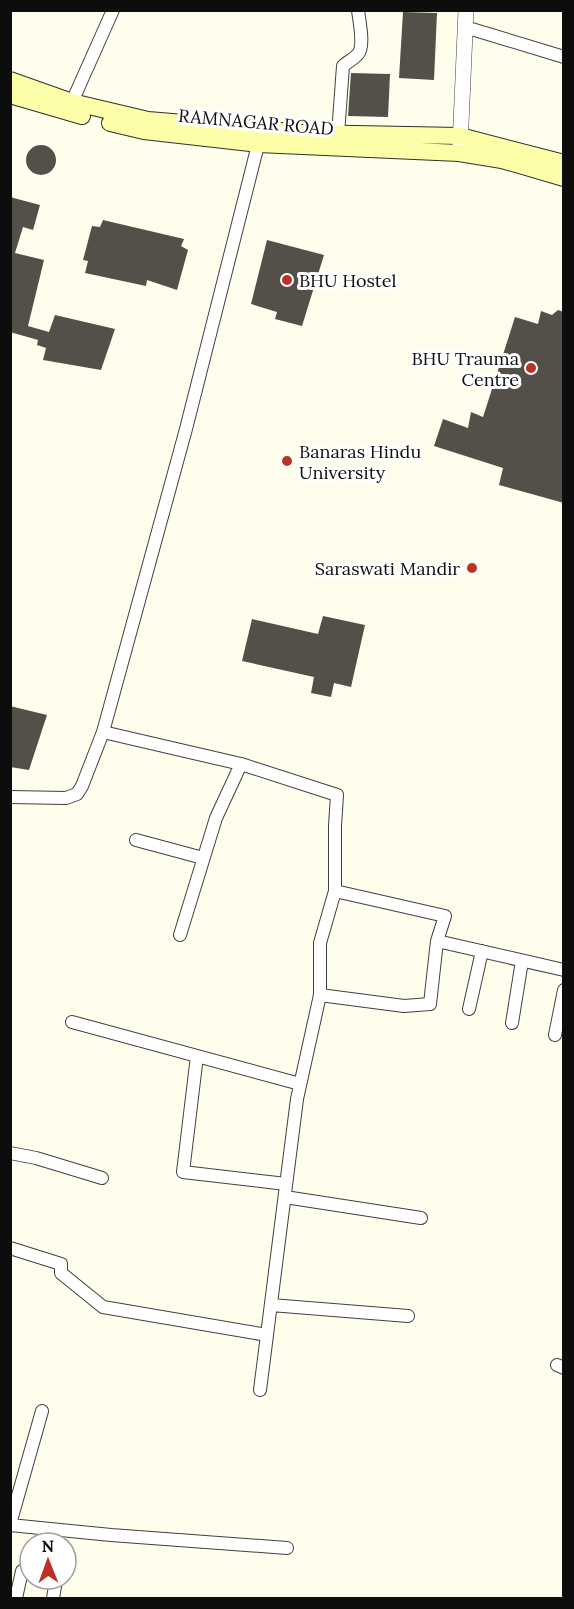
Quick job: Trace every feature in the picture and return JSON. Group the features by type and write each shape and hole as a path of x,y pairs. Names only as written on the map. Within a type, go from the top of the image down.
{"main road":[{"path":"10,81 71,108"},
{"path":"10,95 71,108 260,137 303,134 460,136 564,178"},
{"name":"RAMNAGAR ROAD","path":"260,137 459,153 503,153 564,163"}],"street":[{"path":"71,108 113,10"},
{"path":"338,134 343,66 357,56 360,50 361,32 358,10"},
{"path":"459,153 466,10"},
{"path":"465,27 564,57"},
{"path":"10,797 66,798 77,794 103,732 183,440 260,137"},
{"path":"103,732 241,764 337,795 335,891 320,943 320,995 300,1084 260,1390"},
{"path":"180,934 216,818 241,764"},
{"path":"136,840 203,858"},
{"path":"320,995 404,1006 429,1004 437,941 445,916 335,891"},
{"path":"437,941 564,970"},
{"path":"469,1009 482,951"},
{"path":"512,1023 522,960"},
{"path":"555,1035 564,990"},
{"path":"72,1022 300,1084"},
{"path":"197,1056 183,1172 421,1218"},
{"path":"10,1154 36,1158 102,1178"},
{"path":"10,1248 61,1264 61,1273 103,1307 267,1335"},
{"path":"271,1305 408,1316"},
{"path":"42,1411 10,1525 287,1548"}],"building":[{"path":"403,12 437,13 434,80 399,78"},
{"path":"351,73 390,74 388,117 348,116"},
{"path":"41,145 47,146 55,154 55,166 47,174 41,175 35,174 27,166 26,160 27,154 35,146"},
{"path":"10,197 40,205 33,230 23,227 15,253 44,260 28,326 49,332 55,315 115,329 101,370 43,360 46,348 37,345 38,340 10,332"},
{"path":"103,220 184,239 181,246 188,250 177,290 147,280 146,286 85,273 88,261 83,260 92,226 100,227"},
{"name":"BHU Hostel","path":"267,240 324,255 302,326 275,319 277,312 251,304"},
{"name":"BHU Trauma Centre","path":"558,310 564,312 564,503 499,485 503,468 434,446 443,419 468,428 471,412 483,417 515,317 538,324 541,311 552,315"},
{"path":"323,616 365,625 351,687 334,683 331,697 311,693 314,677 242,661 252,619 318,634"},
{"path":"10,706 47,715 29,770 10,767"}],"place":[{"name":"BHU Hostel","path":"287,280"},
{"name":"BHU Trauma Centre","path":"531,368"},
{"name":"Banaras Hindu University","path":"287,461"},
{"name":"Saraswati Mandir","path":"472,568"}]}
